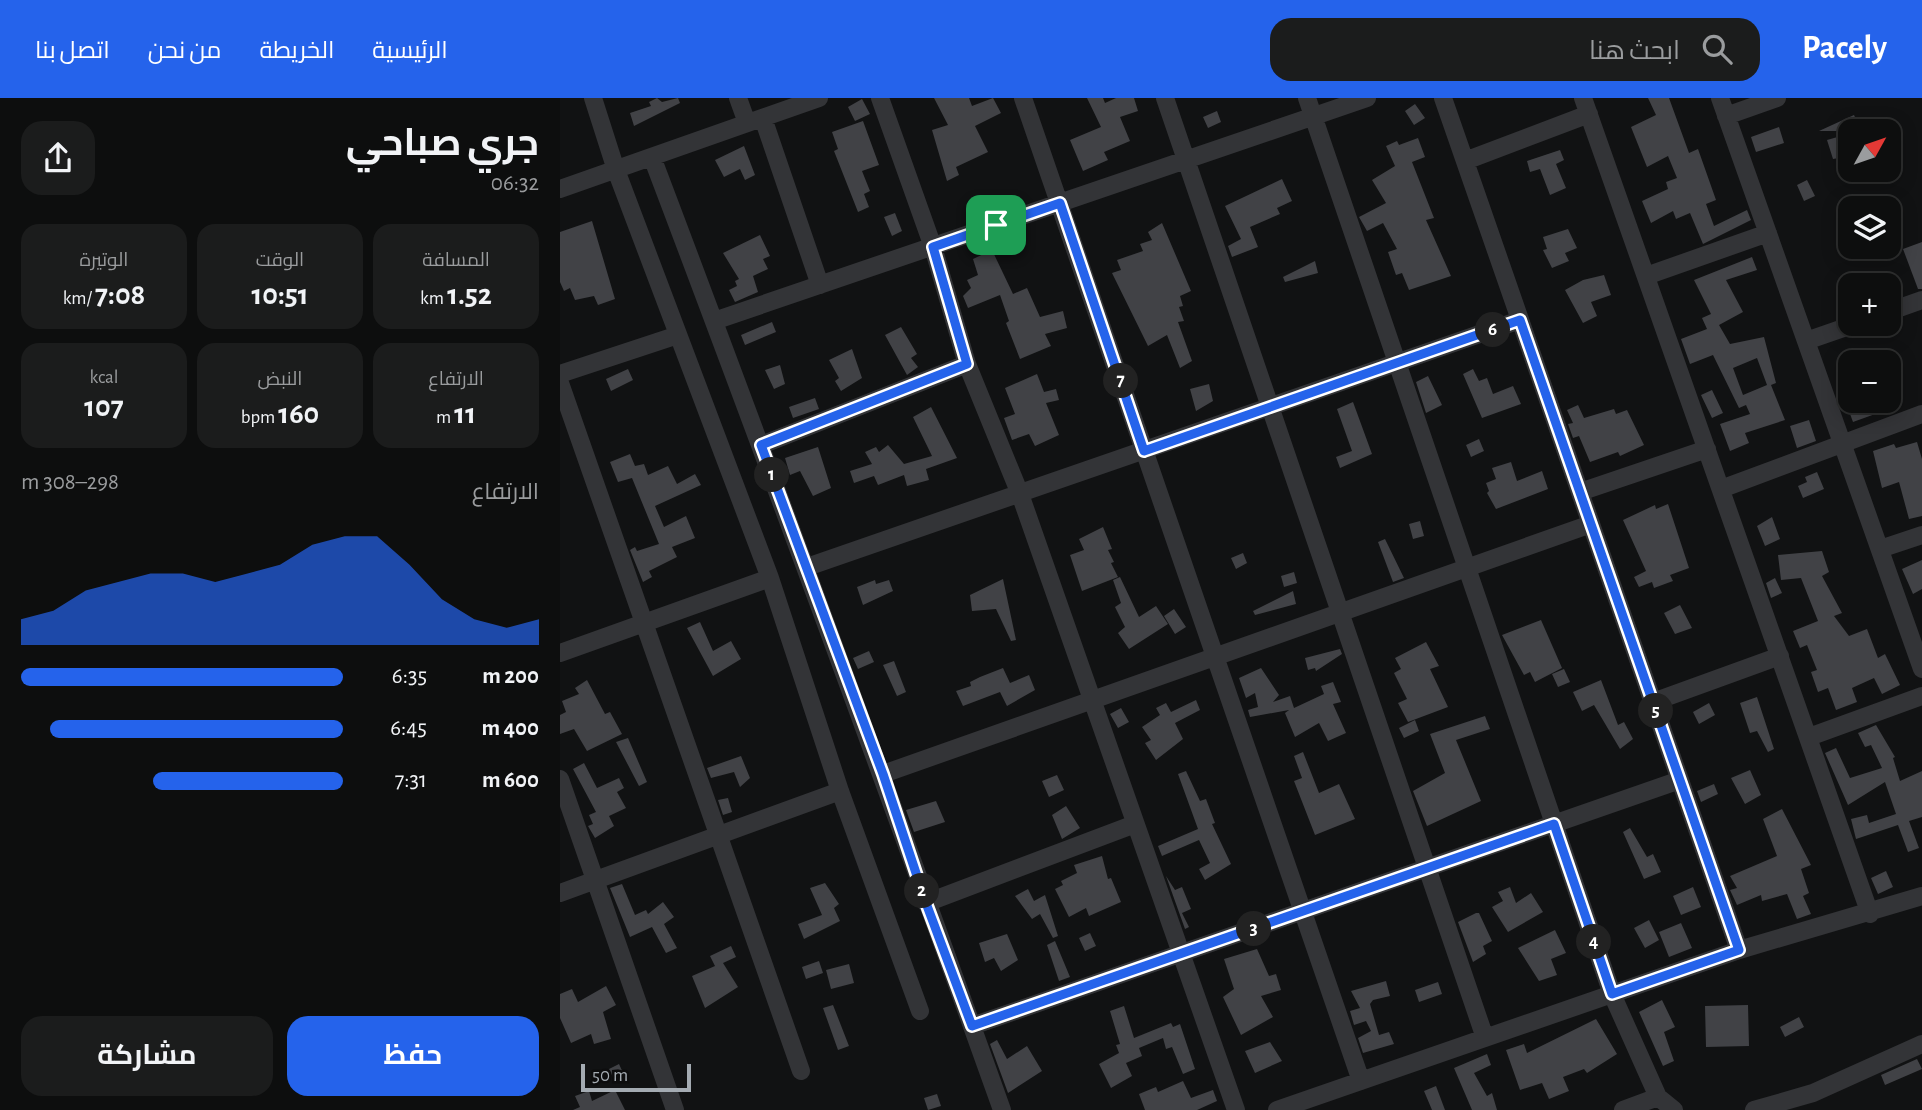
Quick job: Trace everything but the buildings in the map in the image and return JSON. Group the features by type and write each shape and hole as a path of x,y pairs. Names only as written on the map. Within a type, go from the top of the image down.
{"street":[{"path":"593,98 616,170 770,579 840,792 919,1011"},
{"path":"738,98 755,120 820,285"},
{"path":"560,189 819,98"},
{"path":"880,98 933,247 967,364 1020,494 1236,1110"},
{"path":"1023,98 1361,1081"},
{"path":"1165,98 1485,1038"},
{"path":"1307,98 1612,994 1658,1097 1674,1110"},
{"path":"714,321 1367,98"},
{"path":"1443,98 1739,950"},
{"path":"1720,98 1921,664"},
{"path":"1726,116 1777,98"},
{"path":"1465,161 1586,106 1870,914"},
{"path":"652,157 807,567 1002,1110"},
{"path":"1646,276 1768,233"},
{"path":"1901,307 1922,300"},
{"path":"807,567 1520,320"},
{"path":"1806,341 1838,330"},
{"path":"560,374 678,335"},
{"path":"761,445 967,364"},
{"path":"560,383 801,1071"},
{"path":"1721,489 1922,414"},
{"path":"1580,492 1707,449"},
{"path":"883,774 1591,524"},
{"path":"1880,550 1922,535"},
{"path":"560,653 770,579"},
{"path":"1653,702 1780,656"},
{"path":"1809,737 1922,696"},
{"path":"560,779 675,1110"},
{"path":"972,1026 1680,780"},
{"path":"560,892 840,792"},
{"path":"926,903 1135,824"},
{"path":"1277,1110 1739,950 1870,914 1922,896"},
{"path":"1754,1110 1812,1093 1922,1044"},
{"path":"1623,1110 1658,1097"}],"route":[{"path":"1060,203 1144,451 1520,320 1739,950 1612,994 1554,824 972,1026 926,903 883,774 761,445 967,364 933,247 996,225 1060,203"}]}
